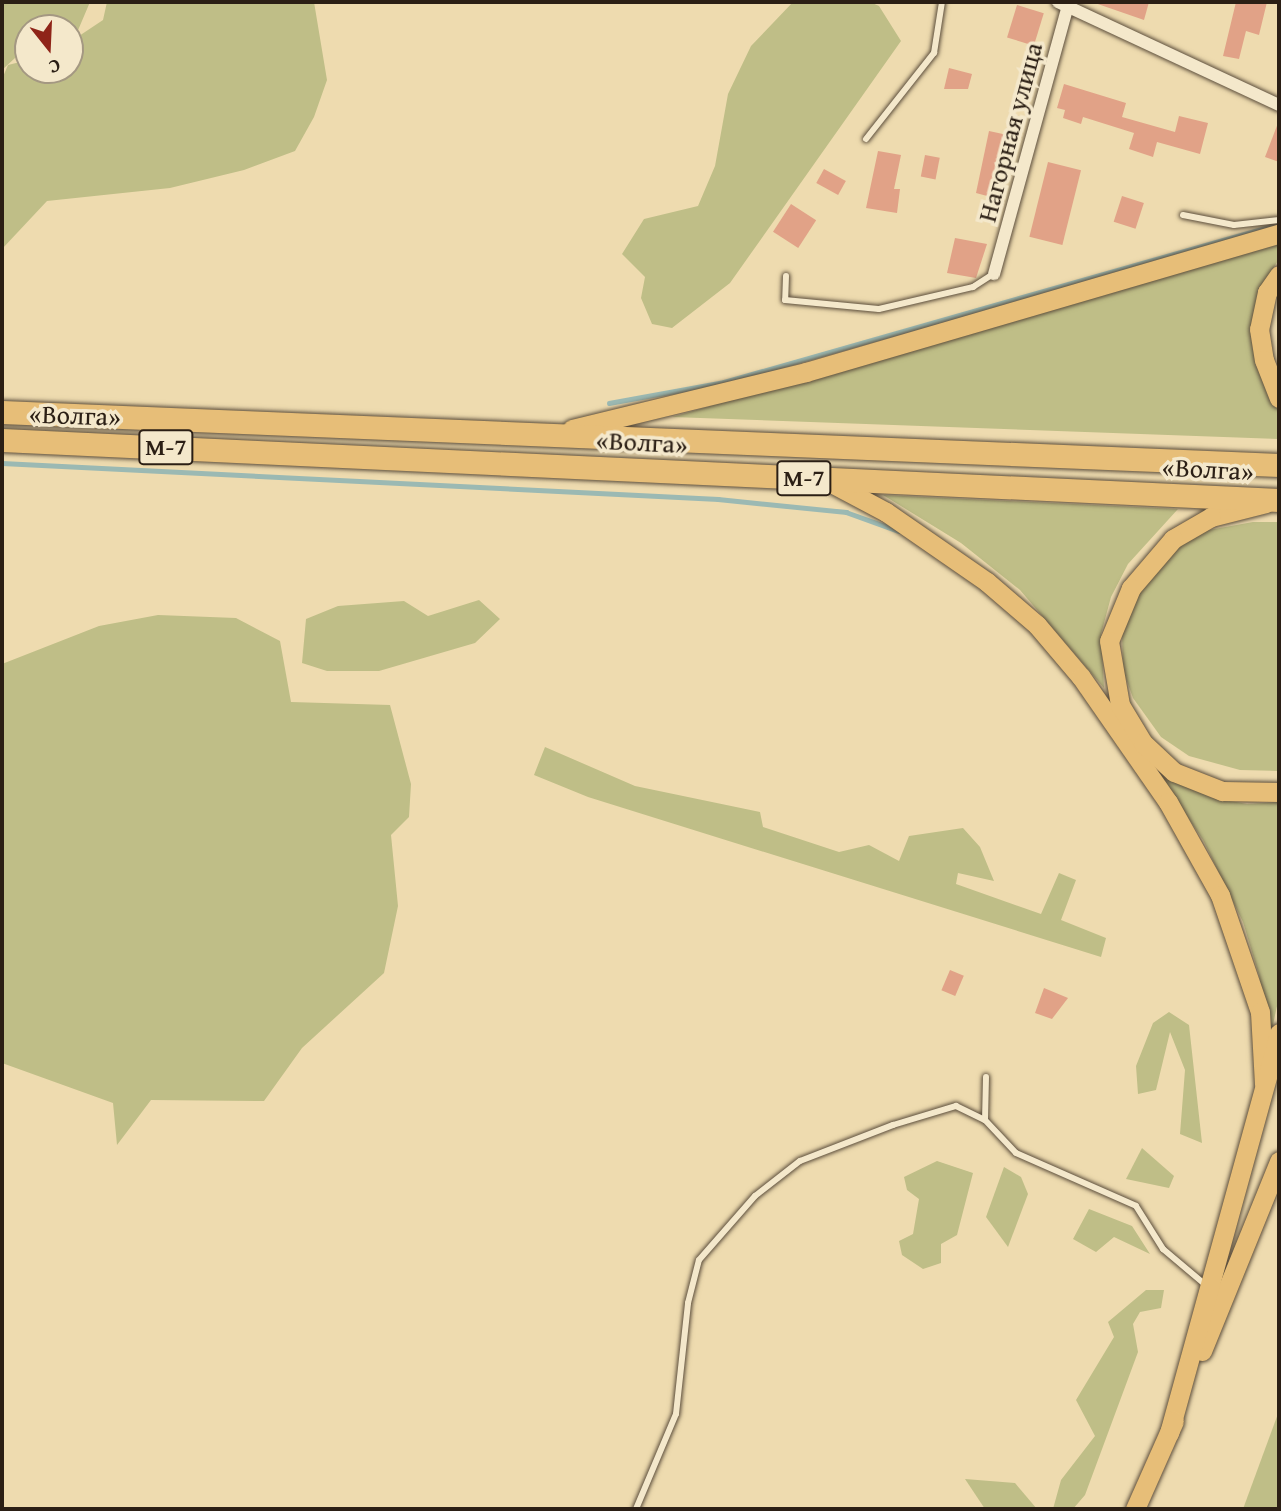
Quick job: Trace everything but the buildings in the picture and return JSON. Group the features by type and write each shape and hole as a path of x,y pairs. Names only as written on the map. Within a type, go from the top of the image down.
{"highway":[{"name":"«Волга»","path":"2,412 1279,465"},
{"name":"«Волга»","path":"2,440 1278,500"}],"main road":[{"path":"541,433 612,423 726,394 1279,234"},
{"path":"1279,275 1267,292 1259,329 1264,360 1279,398"},
{"path":"823,479 886,513 987,582 1037,625 1081,677 1168,802 1220,895 1260,1012 1264,1084"},
{"path":"1278,500 1211,517 1173,539 1131,588 1109,641 1120,705 1143,743 1174,772 1222,791 1279,792"},
{"path":"1169,1433 1279,1033"},
{"path":"1135,1509 1169,1433 1279,1161"}],"street":[{"path":"1065,3 1279,105"},
{"name":"Нагорная улица","path":"994,274 1065,3"}],"lane":[{"path":"866,139 933,53 942,2"},
{"path":"1183,215 1234,225 1279,220"},
{"path":"786,276 785,300 879,309 973,287 994,274"},
{"path":"985,1120 986,1077"},
{"path":"636,1509 676,1414 688,1303 699,1260 755,1196 800,1161 893,1125 956,1107 985,1120 1016,1153 1136,1206 1163,1249 1209,1288"}],"shaded area":[{"path":"2,2 90,2 84,16 84,14 14,14 14,59 2,70"},
{"path":"107,2 314,2 327,80 314,117 295,151 244,170 170,188 47,201 2,249 2,79 8,65 14,64 14,84 84,84 84,33 103,20"},
{"path":"793,2 870,2 879,6 901,41 730,283 672,328 652,324 641,298 645,277 622,254 644,219 698,206 715,166 728,94 751,46"},
{"path":"1279,243 1279,259 1257,295 1254,356 1279,413 1279,439 672,417"},
{"path":"883,495 1178,509 1128,564 1111,597 1101,634 1104,688 1020,590 961,543"},
{"path":"1253,522 1279,522 1279,771 1240,770 1189,756 1161,737 1133,698 1123,670 1122,630 1133,595 1168,553 1198,532"},
{"path":"479,600 500,619 475,643 379,671 327,671 302,663 306,619 338,606 404,601 428,616"},
{"path":"158,615 236,618 280,641 291,702 390,705 411,784 409,817 391,835 398,906 384,973 302,1048 264,1101 151,1100 117,1145 113,1103 2,1063 2,664 99,626"},
{"path":"545,747 635,786 760,812 763,827 839,852 869,845 899,861 909,836 963,828 980,847 994,881 958,873 956,884 1041,914 1059,873 1076,880 1061,920 1106,938 1101,957 588,797 534,775"},
{"path":"1151,762 1177,782 1210,797 1247,804 1279,802 1279,997 1269,1043 1259,975 1243,922 1203,840"},
{"path":"1169,1012 1189,1025 1202,1143 1180,1134 1185,1070 1170,1032 1156,1090 1138,1094 1136,1066 1153,1023"},
{"path":"1142,1148 1174,1176 1169,1188 1126,1179"},
{"path":"937,1161 973,1173 957,1235 941,1244 941,1263 923,1269 902,1255 899,1241 913,1234 919,1199 907,1190 904,1177"},
{"path":"1004,1167 1021,1177 1028,1194 1008,1247 986,1217"},
{"path":"1089,1209 1132,1226 1150,1254 1114,1237 1096,1252 1073,1239"},
{"path":"1146,1290 1164,1290 1161,1308 1140,1312 1133,1324 1138,1352 1085,1495 1073,1509 1053,1509 1061,1480 1095,1436 1076,1400 1114,1337 1108,1322"},
{"path":"1279,1411 1279,1509 1243,1509"},
{"path":"965,1479 1015,1483 1037,1509 985,1509"}],"waterway":[{"path":"609,403 724,382 1279,224"},
{"path":"2,463 718,499 846,512 899,531"}]}
